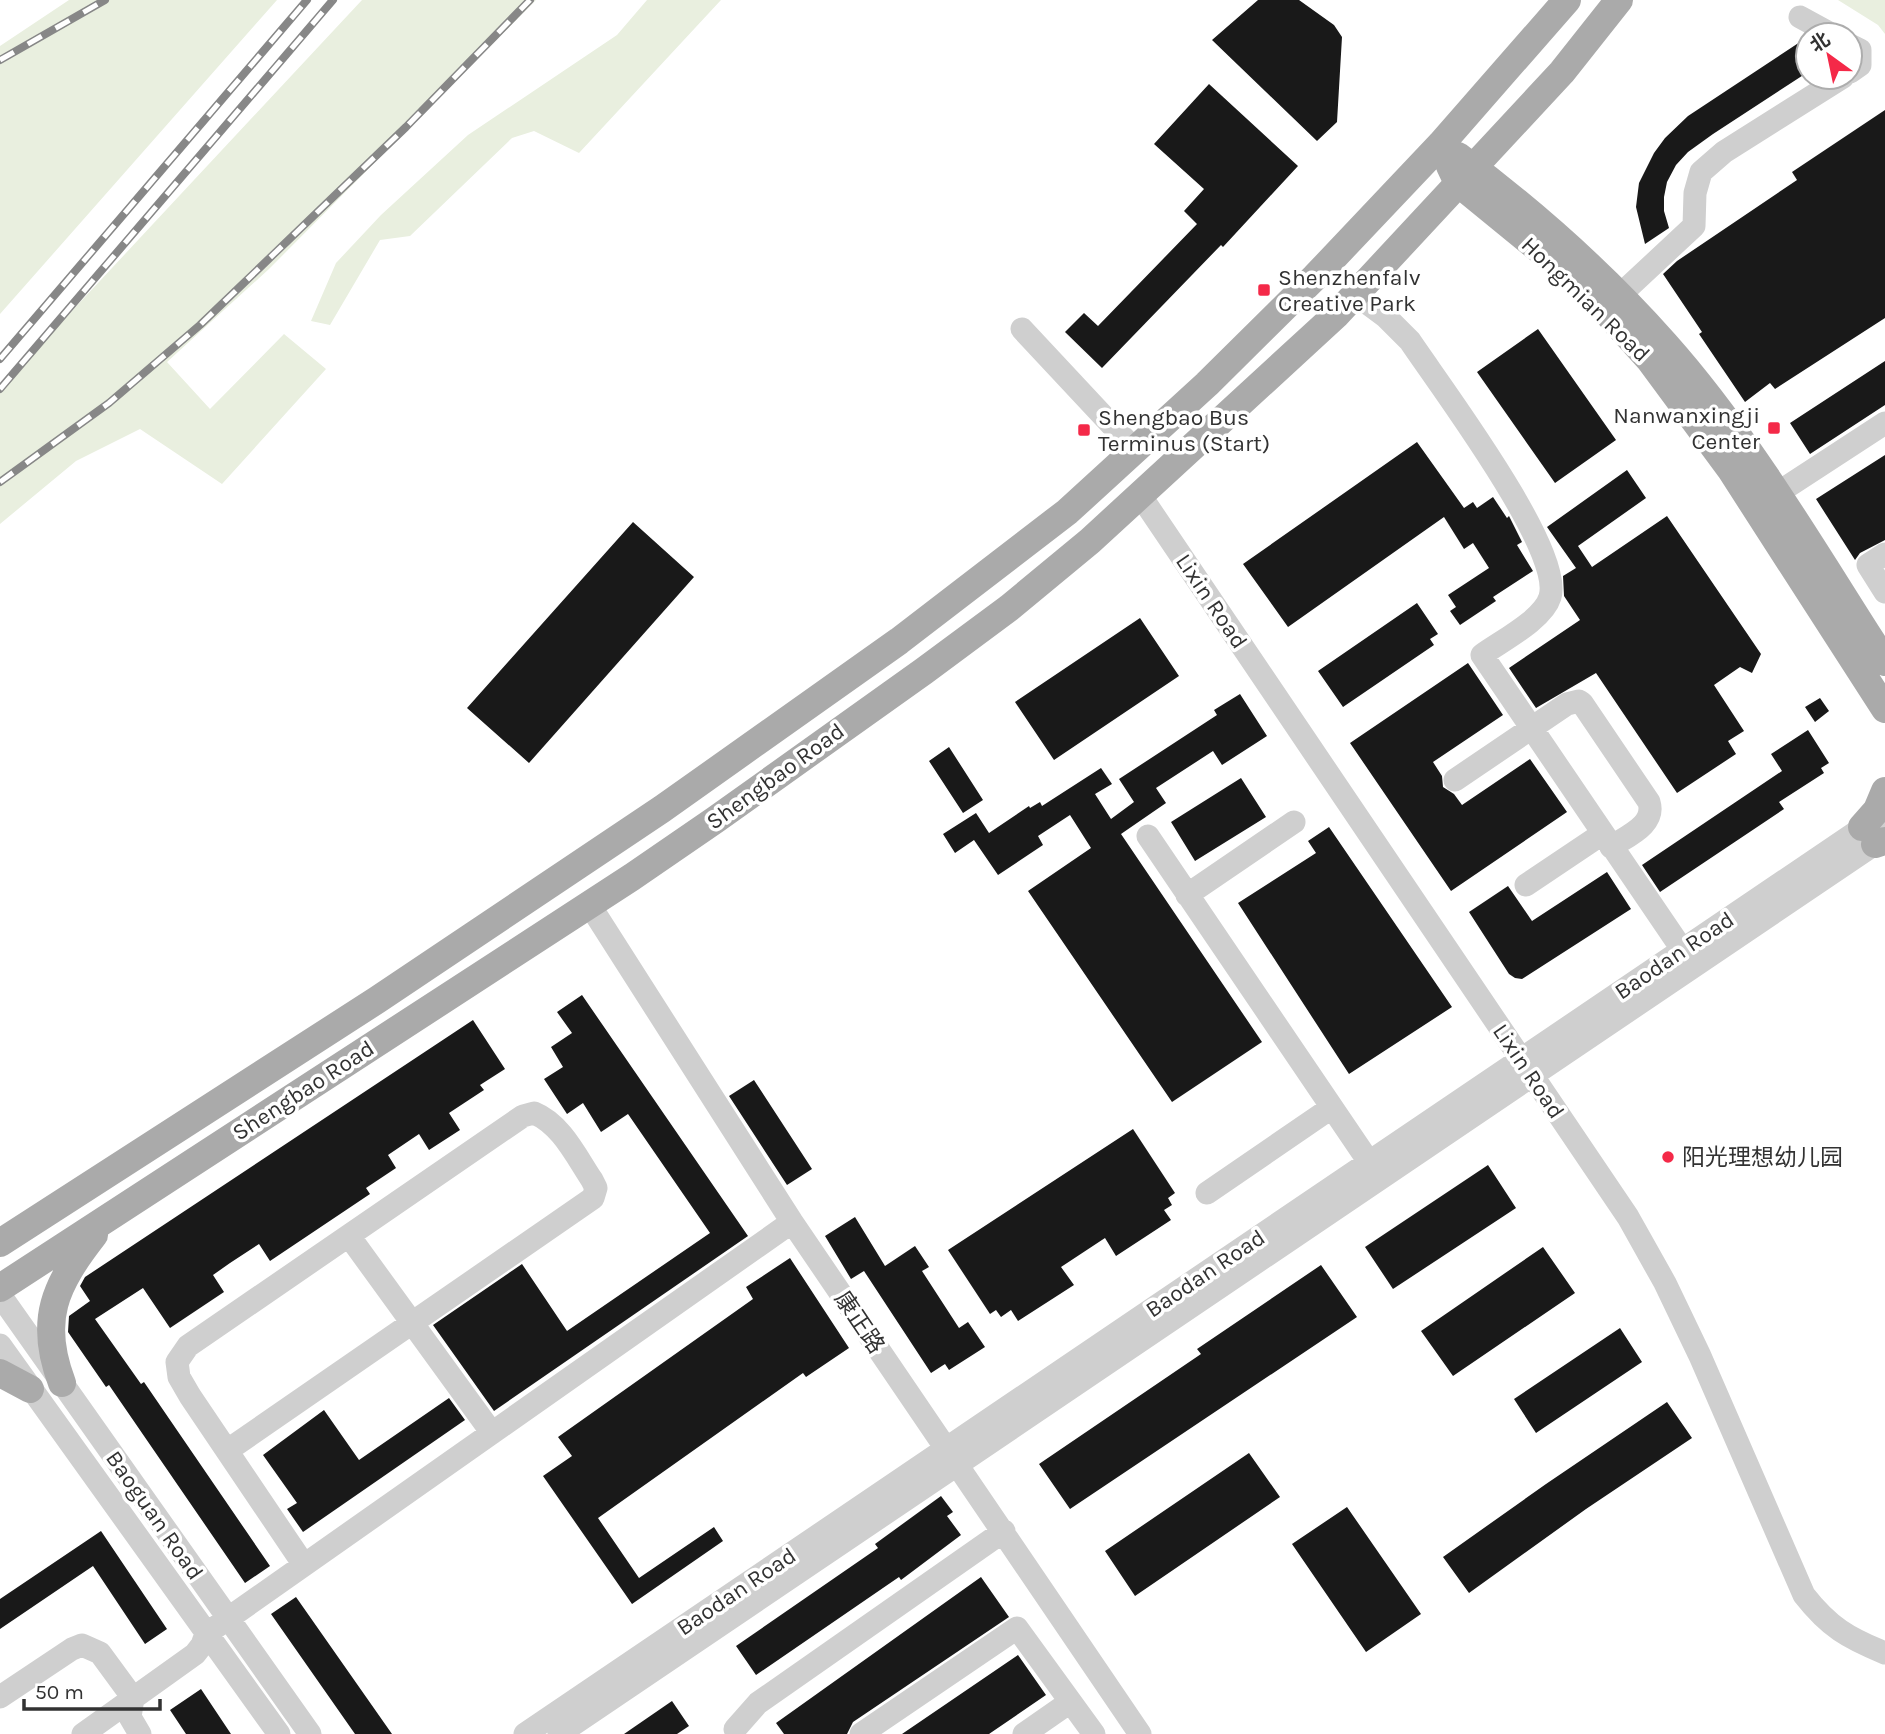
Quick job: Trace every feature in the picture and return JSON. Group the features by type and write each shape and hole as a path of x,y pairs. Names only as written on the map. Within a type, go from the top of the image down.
{"main road":[{"path":"1441,144 1567,0"},
{"path":"1465,175 1562,72 1612,9"},
{"name":"Hongmian Road","path":"1441,144 1465,175 1603,308 1649,359 1731,470 1883,709"},
{"name":"Shengbao Road","path":"0,1243 377,1000 662,809 899,641 1068,512 1208,384 1441,144"},
{"name":"Hongmian Road","path":"1465,175 1573,250 1667,346 1708,397 1776,494 1885,662"},
{"name":"Shengbao Road","path":"0,1288 715,820 1009,608 1090,541 1336,315 1465,175"},
{"path":"1878,832 1877,810 1885,792"},
{"path":"62,1383 53,1360 50,1335 52,1311 60,1285 73,1261 107,1218"},
{"path":"0,1373 30,1389"}],"street":[{"path":"1800,16 1809,21"},
{"path":"1620,295 1694,226 1695,193 1701,172 1724,152 1821,91"},
{"path":"1355,294 1386,317 1410,341 1527,517 1548,566 1551,596 1541,614 1482,655 1688,958"},
{"path":"1022,329 1135,450"},
{"path":"1776,494 1885,423"},
{"name":"Lixin Road","path":"1140,495 1628,1217 1665,1283 1700,1356 1804,1595 1821,1618 1844,1634 1885,1653"},
{"path":"1885,554 1868,565 1885,593"},
{"path":"1455,780 1574,701 1582,703 1649,802 1651,817 1645,823 1606,840 1526,885"},
{"path":"1187,895 1294,822"},
{"name":"Baodan Road","path":"525,1734 952,1456 1878,832"},
{"path":"1148,836 1369,1162"},
{"name":"康正路","path":"589,904 792,1222 1140,1734"},
{"name":"Baodan Road","path":"559,1734 1369,1162 1527,1067"},
{"path":"1207,1193 1331,1108"},
{"path":"228,1450 593,1198 596,1188 592,1180 547,1118 534,1113 523,1116 188,1346 177,1362 179,1377 304,1565"},
{"path":"83,1734 195,1654 206,1634 228,1618 792,1222"},
{"path":"349,1236 492,1433"},
{"name":"Baoguan Road","path":"0,1295 310,1734"},
{"name":"Baoguan Road","path":"0,1345 279,1734"},
{"path":"733,1732 758,1703 1004,1531"},
{"path":"860,1734 1017,1629 1094,1734"},
{"path":"0,1698 82,1645 100,1653 133,1698 130,1717 140,1734"},
{"path":"1024,1734 1070,1702"}],"green space":[{"path":"69,0 277,0 0,314 0,46"},
{"path":"362,0 536,0 269,269 167,362 210,409 284,334 326,369 222,484 140,429 76,461 0,524 0,388"},
{"path":"647,0 721,0 579,153 534,131 512,138 410,236 380,240 330,325 311,321 336,263 381,215 468,135 617,35"},
{"path":"1838,0 1885,0 1885,34 1878,25"}],"building":[{"path":"1258,0 1299,0 1334,25 1342,37 1337,122 1317,141 1212,40"},
{"path":"1794,46 1794,81 1713,134 1688,152 1676,165 1667,182 1664,197 1664,211 1669,228 1645,244 1636,207 1639,183 1654,153 1688,116"},
{"path":"1209,84 1298,166 1223,247 1221,245 1102,368 1065,332 1084,313 1098,326 1197,224 1184,211 1204,189 1154,144"},
{"path":"1885,110 1885,318 1775,389 1770,383 1745,402 1663,274 1677,261 1797,180 1792,172"},
{"path":"1538,329 1616,440 1555,483 1477,372"},
{"path":"1885,361 1885,405 1810,454 1790,423"},
{"path":"1417,442 1464,508 1473,502 1477,508 1493,497 1507,518 1509,516 1522,542 1517,545 1533,571 1493,597 1496,601 1460,625 1450,611 1456,607 1448,595 1489,568 1473,543 1464,549 1444,517 1288,627 1243,564"},
{"path":"1885,455 1885,540 1860,553 1855,560 1816,499"},
{"path":"1627,470 1646,498 1578,546 1592,567 1667,516 1761,654 1752,673 1740,667 1714,685 1744,731 1728,741 1736,754 1677,793 1596,673 1536,708 1509,668 1580,620 1564,596 1563,576 1576,568 1547,527"},
{"path":"633,522 694,577 529,763 467,708"},
{"path":"1417,603 1438,634 1430,639 1434,645 1343,707 1318,671"},
{"path":"1140,618 1179,676 1054,760 1015,702"},
{"path":"1468,663 1503,715 1433,762 1442,776 1443,787 1454,794 1462,805 1530,759 1567,812 1451,891 1350,743"},
{"path":"1240,694 1267,736 1222,765 1213,751 1156,788 1166,803 1121,834 1262,1042 1172,1102 1028,891 1091,848 1070,815 1038,836 1043,845 998,875 974,840 955,853 943,834 976,813 989,833 1029,806 1030,808 1040,802 1042,806 1101,768 1112,784 1095,794 1111,819 1134,802 1119,779 1217,715 1214,710"},
{"path":"1820,698 1829,711 1815,722 1805,707"},
{"path":"1808,730 1829,763 1821,768 1824,773 1779,802 1784,809 1660,892 1642,865 1782,771 1771,754"},
{"path":"949,747 983,800 963,813 929,761"},
{"path":"1241,778 1266,817 1195,861 1171,822"},
{"path":"1329,827 1452,1007 1349,1074 1238,903 1316,853 1308,841"},
{"path":"1607,872 1631,909 1522,979 1509,974 1469,912 1508,886 1532,921"},
{"path":"582,995 748,1236 494,1411 433,1325 522,1264 567,1331 710,1233 628,1114 601,1132 583,1103 567,1114 544,1079 563,1067 551,1047 572,1033 557,1012"},
{"path":"473,1020 505,1069 480,1085 484,1090 449,1113 460,1130 429,1150 419,1134 388,1155 396,1168 366,1188 370,1194 270,1261 259,1244 230,1263 213,1275 224,1292 170,1328 143,1288 95,1319 141,1384 144,1382 270,1566 245,1583 109,1385 106,1387 68,1332 69,1316 90,1301 80,1286 85,1277"},
{"path":"754,1080 812,1169 787,1185 729,1096"},
{"path":"1133,1129 1175,1193 1168,1198 1172,1205 1164,1210 1171,1220 1116,1256 1105,1238 1061,1267 1074,1285 1018,1321 1011,1310 1001,1317 996,1310 990,1314 948,1250"},
{"path":"1488,1165 1516,1208 1393,1289 1365,1247"},
{"path":"855,1217 885,1266 915,1246 929,1267 922,1271 959,1328 968,1322 985,1347 949,1370 945,1364 931,1373 864,1271 851,1279 825,1236"},
{"path":"1543,1247 1575,1293 1453,1376 1421,1331"},
{"path":"790,1258 849,1348 806,1377 803,1373 598,1518 639,1578 714,1527 723,1541 632,1604 543,1476 572,1456 558,1437 753,1299 746,1287"},
{"path":"1321,1265 1357,1317 1070,1509 1039,1464 1201,1354 1197,1349"},
{"path":"1620,1328 1642,1362 1536,1433 1514,1399"},
{"path":"449,1398 465,1420 303,1532 287,1509 297,1503 263,1455 324,1410 359,1460"},
{"path":"1667,1402 1692,1438 1586,1509 1469,1593 1443,1557"},
{"path":"1249,1453 1280,1497 1135,1596 1105,1551"},
{"path":"941,1496 953,1512 947,1516 961,1535 901,1580 899,1577 756,1675 736,1646 878,1548 875,1544"},
{"path":"1347,1507 1421,1614 1366,1652 1292,1544"},
{"path":"101,1531 167,1629 145,1644 93,1566 0,1629 0,1599"},
{"path":"981,1577 1009,1617 853,1722 847,1734 784,1734 776,1723"},
{"path":"296,1597 392,1734 355,1734 271,1614"},
{"path":"1018,1655 1046,1695 989,1734 902,1734"},
{"path":"201,1689 231,1734 186,1734 170,1710"},
{"path":"672,1701 689,1726 677,1734 624,1734"}],"railway":[{"path":"0,60 105,0"},
{"path":"0,359 307,0"},
{"path":"0,389 333,0"},
{"path":"0,482 109,403 200,325 406,127 530,0"}],"place":[{"name":"Shenzhenfalv Creative Park","path":"1264,290"},
{"name":"Nanwanxingji Center","path":"1774,428"},
{"name":"Shengbao Bus Terminus (Start)","path":"1084,430"},
{"name":"阳光理想幼儿园","path":"1668,1157"}]}
